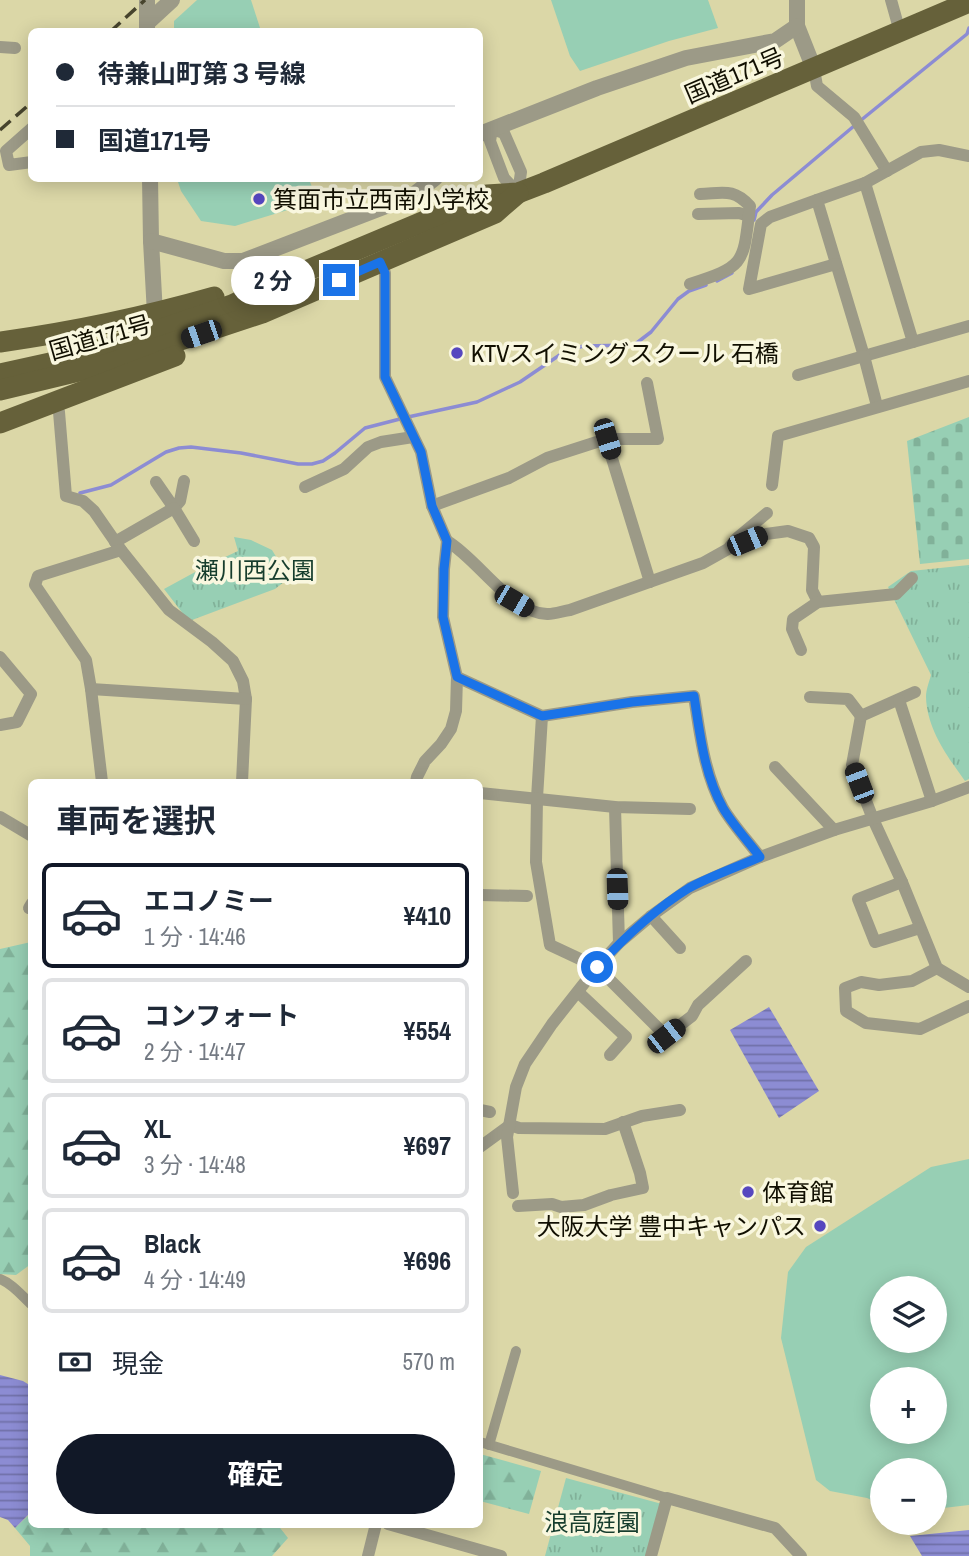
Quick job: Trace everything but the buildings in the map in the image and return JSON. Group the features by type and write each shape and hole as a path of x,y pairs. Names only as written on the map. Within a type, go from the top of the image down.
{"highway":[{"name":"国道171号","path":"0,374 113,346 232,305 289,278 487,195 518,193 544,183 969,2"},
{"name":"国道171号","path":"0,390 108,364 262,313 495,213 518,193"},
{"path":"0,342 155,314 289,278"},
{"path":"0,423 190,350 262,313"}],"street":[{"path":"147,0 147,27"},
{"path":"147,27 173,0"},
{"path":"797,0 797,26 814,69 817,86 858,124 887,172"},
{"path":"891,0 900,32"},
{"path":"486,132 597,88 686,58 775,41 797,26"},
{"path":"0,47 15,48"},
{"path":"28,132 6,151 9,165 28,163"},
{"path":"486,132 504,133 521,172 518,193"},
{"path":"698,214 738,213 753,222 865,183 921,152 939,150 969,156"},
{"path":"150,182 155,314"},
{"path":"151,241 224,261 243,261 412,196 430,182"},
{"path":"865,183 913,342"},
{"path":"700,194 734,193 750,206 753,222 749,289 836,264"},
{"path":"817,200 877,406"},
{"path":"690,284 724,273 737,264 744,253 753,222"},
{"path":"380,262 385,273 385,377 421,452 432,506 447,541 443,617 457,677 456,711 451,729 425,761 417,779"},
{"path":"798,375 969,326"},
{"path":"772,485 778,436 969,381"},
{"path":"432,506 509,478 547,458 607,439 658,439 647,383"},
{"path":"56,402 66,496 83,501 94,511 169,610 233,661 243,681 246,699 242,779"},
{"path":"305,487 344,469 368,447 413,437"},
{"path":"607,439 649,582"},
{"path":"102,779 86,660 36,586 38,576 118,546 174,508 180,502 184,481"},
{"path":"156,482 194,541"},
{"path":"728,549 767,513"},
{"path":"447,541 458,548 514,601 531,611 548,614 570,610 704,564 728,549 766,534 788,531 809,538 814,547 812,590 818,602"},
{"path":"801,650 792,629 793,619 818,602 896,594 912,578"},
{"path":"0,657 31,694 17,722 0,724"},
{"path":"457,677 542,716 632,702 694,696 704,756 718,810 760,857"},
{"path":"91,689 246,699"},
{"path":"861,716 915,692"},
{"path":"810,697 848,699 861,716 852,765 873,819 937,968 969,987"},
{"path":"899,700 932,801"},
{"path":"542,716 537,798 537,862 550,945 597,967 666,1036 692,1016 698,1005 746,961"},
{"path":"775,766 834,830"},
{"path":"622,1122 643,1188 611,1195 584,1205 561,1208 552,1204 515,1200 507,1137 516,1087 525,1064 552,1024 619,943 690,888 760,857 834,830 932,801 969,787"},
{"path":"483,793 615,807 690,809"},
{"path":"615,807 619,943"},
{"path":"0,817 28,834"},
{"path":"902,882 858,899 875,942 920,928"},
{"path":"483,895 527,896"},
{"path":"652,916 680,948"},
{"path":"937,968 912,981 878,985 860,982 845,988 846,1011 866,1023 920,1029 969,1006"},
{"path":"578,992 626,1037 610,1055"},
{"path":"510,1125 519,1128 605,1129 642,1116 680,1110"},
{"path":"483,1145 510,1125"},
{"path":"0,1279 28,1301"},
{"path":"516,1351 484,1444 775,1528 801,1556"},
{"path":"651,1556 667,1498"},
{"path":"368,1556 375,1528"},
{"path":"402,1528 501,1556"}],"green space":[{"path":"197,0 251,0 260,28 174,28 174,21"},
{"path":"551,0 708,0 718,28 669,41 580,71 570,56"},
{"path":"178,182 310,182 317,201 235,226 201,221"},
{"path":"969,417 969,559 920,564 907,441"},
{"name":"瀬川西公園","path":"234,537 251,540 272,550 289,578 275,589 192,620 184,615 164,589 238,551"},
{"path":"969,565 969,779 965,781 934,731 926,697 931,675 888,587 911,571"},
{"path":"28,943 28,1266 16,1275 0,1274 0,949"},
{"path":"969,1159 969,1505 947,1508 947,1458 870,1458 870,1499 830,1491 816,1480 781,1338 788,1272 806,1247 931,1167"},
{"path":"483,1455 541,1471 529,1514 483,1502"},
{"name":"浪高庭園","path":"566,1478 662,1504 648,1556 545,1556"},
{"path":"28,1516 28,1528 280,1528 288,1538 272,1556 30,1556 30,1546 15,1528"}],"water":[{"path":"769,1007 819,1091 779,1118 730,1030"},
{"path":"0,1375 28,1384 28,1515 15,1528 8,1520 0,1517"},
{"path":"969,1530 969,1556 922,1556 910,1536 947,1535 947,1532"}],"waterway":[{"path":"860,121 967,34 969,28"},
{"path":"754,220 756,212 772,195 854,126"},
{"path":"717,281 732,273"},
{"path":"408,417 477,402 520,382 567,350 584,346 634,345 651,332 678,299 689,291 706,285"},
{"path":"80,493 111,485 166,452 179,448 241,453 298,464 312,464 335,453 365,428 400,419"}],"railway":[{"path":"114,28 145,0"},
{"path":"0,130 28,106"}],"place":[{"name":"箕面市立西南小学校","path":"259,199"},
{"name":"KTVスイミングスクール 石橋","path":"457,353"},
{"name":"体育館","path":"748,1192"},
{"name":"大阪大学 豊中キャンパス","path":"820,1226"}],"route":[{"path":"339,280 380,262 385,273 385,377 421,452 432,506 447,541 443,617 457,677 542,716 632,702 694,696 704,756 712,784 724,810 760,857 690,888 635,929 597,967"}]}
